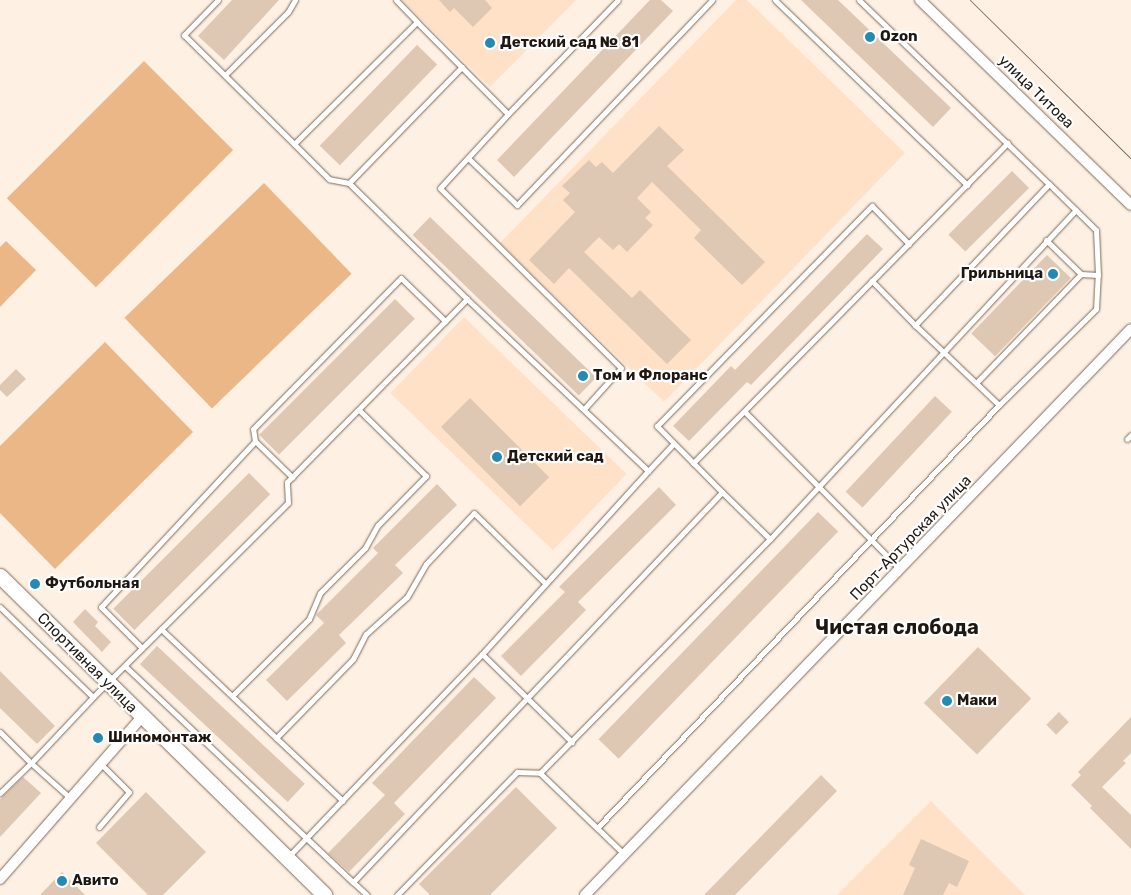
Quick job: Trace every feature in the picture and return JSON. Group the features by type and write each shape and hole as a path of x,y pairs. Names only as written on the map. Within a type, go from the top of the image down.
{"street":[{"name":"улица Титова","path":"920,0 1131,205"},
{"name":"Порт-Артурская улица","path":"585,895 1131,329"},
{"name":"Спортивная улица","path":"0,576 107,684 325,895"},
{"path":"0,878 142,716"}],"lane":[{"path":"218,0 184,35 328,179 349,182 648,471"},
{"path":"225,76 288,12 295,0"},
{"path":"396,0 508,114"},
{"path":"584,409 621,368 440,188 618,0"},
{"path":"468,158 517,205 712,0"},
{"path":"775,0 967,185"},
{"path":"597,828 999,405 1096,309 1098,275 1096,230 859,0"},
{"path":"294,144 417,22"},
{"path":"349,182 462,67"},
{"path":"693,463 1008,143"},
{"path":"915,325 1049,184"},
{"path":"770,539 657,426 872,206 909,244"},
{"path":"540,773 770,539 1046,240 1076,210"},
{"path":"1046,240 1081,274 1098,275"},
{"path":"976,383 1081,274"},
{"path":"292,477 255,441 253,429 401,278 445,321"},
{"path":"872,281 999,405"},
{"path":"0,794 93,697 288,503 287,482 467,298"},
{"path":"232,696 309,619 320,593 365,548 378,525 426,476 359,410"},
{"path":"745,412 817,487 901,569"},
{"path":"142,648 101,607 255,441"},
{"path":"287,858 482,654 674,444"},
{"path":"353,882 722,492"},
{"path":"276,738 354,659 366,634 408,597 426,564 474,513 545,583"},
{"path":"0,608 93,697"},
{"path":"161,629 343,801"},
{"path":"482,654 572,742"},
{"path":"125,666 367,895"},
{"path":"0,732 70,798"},
{"path":"99,826 129,792 101,763"},
{"path":"397,895 517,772 540,773 624,854"}],"shaded area":[{"name":"Детский сад № 81","path":"402,0 576,0 490,87"},
{"path":"736,0 747,0 905,153 664,402 500,243"},
{"path":"144,61 233,150 96,287 7,198"},
{"path":"264,183 352,274 212,408 124,318"},
{"path":"6,241 36,270 0,307 0,247"},
{"path":"464,317 627,474 553,550 390,393"},
{"path":"105,342 193,432 55,569 0,513 0,446"},
{"path":"931,801 1025,895 837,895"}],"building":[{"path":"232,0 279,0 224,60 198,36"},
{"name":"Детский сад № 81","path":"439,0 485,0 492,8 473,27 454,8 450,12"},
{"path":"650,0 661,0 673,11 514,177 497,160"},
{"path":"801,0 838,0 951,108 933,127"},
{"path":"417,45 437,64 340,165 320,146"},
{"path":"659,126 684,150 667,166 765,262 742,285 694,238 701,230 652,182 637,198 651,212 645,218 653,225 627,252 619,244 613,250 599,237 584,252 632,298 640,290 691,340 667,364 569,268 554,284 529,260 575,212 563,200 570,193 562,186 589,160 596,167 602,162 613,173"},
{"path":"1012,171 1029,188 965,252 948,235"},
{"path":"430,217 596,377 579,395 413,235"},
{"path":"867,234 883,249 751,385 747,382 689,441 673,426 731,366 735,370"},
{"path":"1047,255 1071,278 995,356 971,333"},
{"path":"395,299 415,319 279,455 259,435"},
{"path":"16,369 26,379 7,397 0,390 0,385"},
{"path":"935,396 952,412 862,507 846,492"},
{"path":"470,398 549,477 520,506 441,427"},
{"path":"249,473 270,494 134,630 113,609"},
{"path":"437,484 457,505 395,565 403,573 339,635 346,643 287,701 266,680 324,623 316,615 378,553 373,548"},
{"path":"659,487 676,505 578,602 586,610 521,676 501,656 565,592 559,587"},
{"path":"818,512 838,531 619,759 598,739"},
{"path":"85,609 98,622 95,626 111,642 102,652 73,622"},
{"path":"157,646 305,784 288,802 140,664"},
{"path":"978,647 1031,698 977,755 924,703"},
{"path":"0,671 55,726 37,744 0,708"},
{"path":"474,677 496,698 394,803 405,814 349,872 328,853 385,795 372,783"},
{"path":"1059,712 1069,722 1056,735 1046,725"},
{"path":"1131,717 1131,753 1123,761 1126,763 1102,787 1131,815 1131,849 1090,808 1092,806 1071,785 1081,775 1078,772"},
{"path":"821,775 837,791 735,895 704,895"},
{"path":"23,777 41,793 0,837 0,799"},
{"path":"516,787 557,828 490,895 430,895 419,884"},
{"path":"146,792 206,852 163,895 148,895 96,843"},
{"path":"921,839 969,861 957,887 949,883 943,895 903,895 915,868 909,865"},
{"path":"62,872 85,895 40,895"}],"tram line":[{"path":"970,0 1131,159"}],"place":[{"name":"Ozon","path":"870,37"},
{"name":"Детский сад № 81","path":"490,43"},
{"name":"Грильница","path":"1053,274"},
{"name":"Том и Флоранс","path":"583,376"},
{"name":"Детский сад","path":"497,457"},
{"name":"Футбольная","path":"35,584"},
{"name":"Маки","path":"947,701"},
{"name":"Шиномонтаж","path":"98,738"},
{"name":"Авито","path":"62,881"}],"district":[{"name":"Чистая слобода","path":"897,627"}]}
